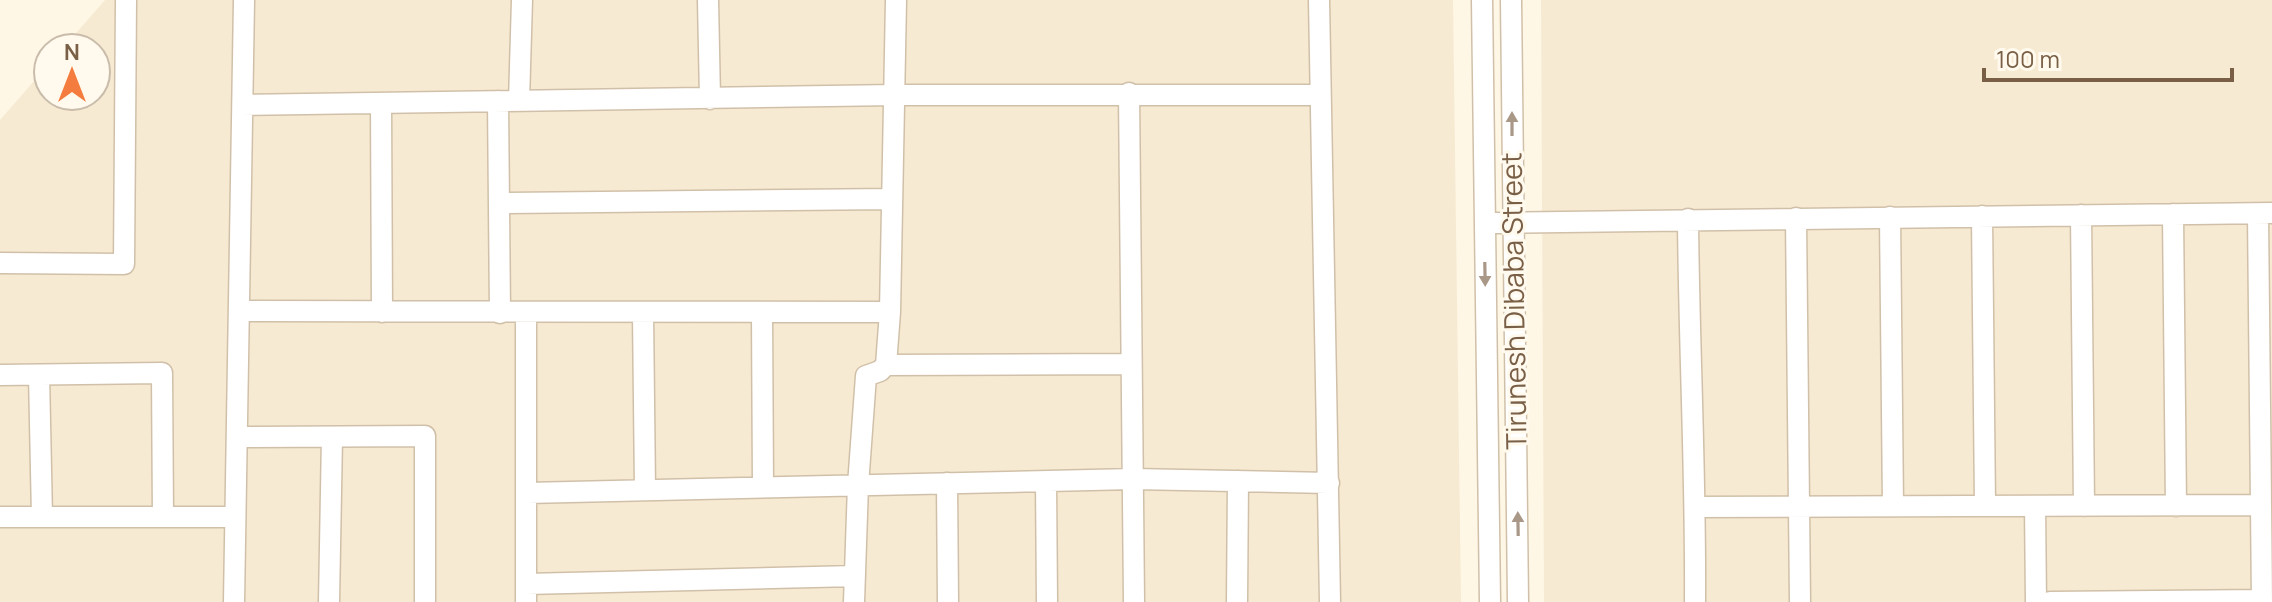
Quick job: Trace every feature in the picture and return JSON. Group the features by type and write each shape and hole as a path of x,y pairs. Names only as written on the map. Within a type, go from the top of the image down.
{"street":[{"path":"0,263 124,264 126,0"},
{"path":"234,602 244,0"},
{"path":"500,313 499,203 508,101 522,0"},
{"path":"708,0 710,99"},
{"path":"854,602 866,376 886,365 890,312 896,0"},
{"path":"1319,0 1330,602"},
{"name":"Tirunesh Dibaba Street","path":"1482,0 1490,602"},
{"name":"Tirunesh Dibaba Street","path":"1511,0 1518,602"},
{"path":"1129,93 1134,602"},
{"path":"243,105 895,95 1320,95"},
{"path":"381,103 382,312"},
{"path":"499,203 892,199"},
{"path":"2173,214 2176,506"},
{"path":"1485,223 2265,214 2266,407 2261,505 2267,529 2262,601 2050,602"},
{"path":"2081,215 2084,506"},
{"path":"1982,216 1985,506"},
{"path":"1890,217 1893,506"},
{"path":"1796,218 1800,602"},
{"path":"1688,219 1689,345 1696,507 1695,602"},
{"path":"240,311 890,312"},
{"path":"526,313 526,593 855,576"},
{"path":"643,313 645,490"},
{"path":"762,313 763,487"},
{"path":"886,365 1131,364"},
{"path":"0,375 162,373 163,517"},
{"path":"39,375 42,517"},
{"path":"237,437 425,436 425,602"},
{"path":"329,602 332,437"},
{"path":"527,493 1133,479 1329,483"},
{"path":"1237,602 1238,481"},
{"path":"1046,482 1047,602"},
{"path":"947,483 948,602"},
{"path":"1696,507 2261,505"},
{"path":"2035,506 2036,602"},
{"path":"0,517 235,517"}],"shaded area":[{"path":"105,0 1453,0 1461,602 0,602 0,120 32,83 32,112 112,112 112,32 77,32"},
{"path":"1541,0 2272,0 2272,602 1544,602"}]}
